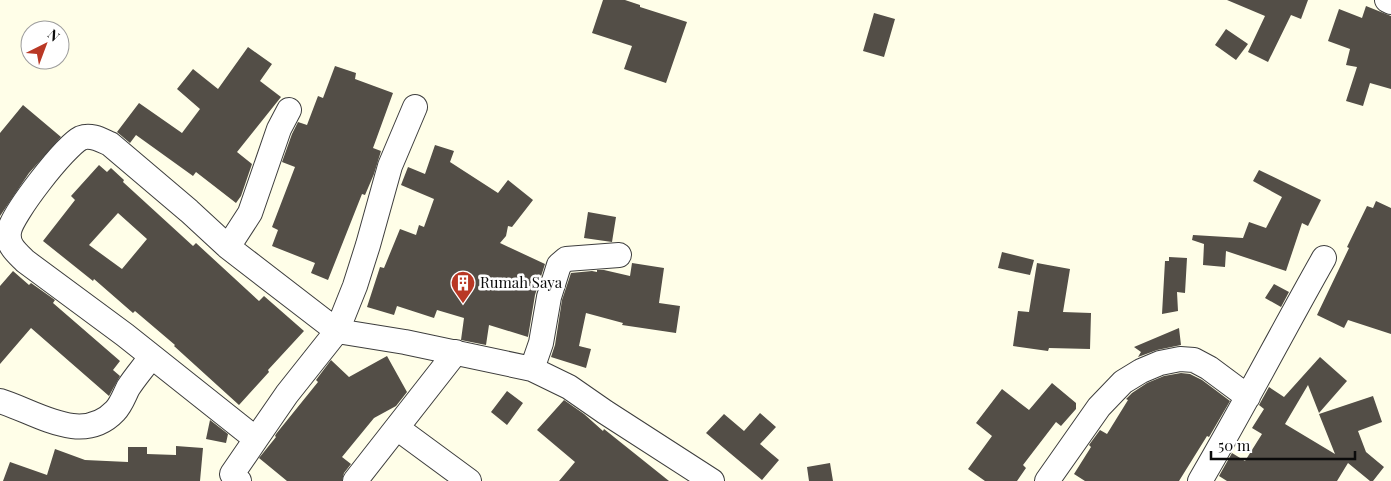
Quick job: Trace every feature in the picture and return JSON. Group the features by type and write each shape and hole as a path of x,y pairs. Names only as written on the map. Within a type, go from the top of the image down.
{"street":[{"path":"1387,0 1391,2"},
{"path":"233,479 256,439 287,394 337,331 368,246 390,166 415,107"},
{"path":"228,247 250,213 280,129 289,110"},
{"path":"256,439 125,335 25,261 9,242 9,231 13,220 43,178 72,145 81,138 96,138 110,144 166,190 228,247 337,331 456,352 532,369 569,387 712,481"},
{"path":"532,369 540,343 549,297 560,265 566,259 619,255"},
{"path":"1200,481 1324,258"},
{"path":"355,481 456,352"},
{"path":"0,401 66,426 81,428 92,426 102,422 120,406 129,388 151,356"},
{"path":"1047,481 1099,408 1123,382 1160,362 1180,359 1194,360 1209,368 1248,396"},
{"path":"397,428 469,481"}],"building":[{"path":"603,0 625,0 640,5 640,7 687,22 666,83 624,69 632,46 592,33"},
{"path":"1227,0 1308,0 1301,19 1291,15 1268,62 1248,52 1265,16"},
{"path":"1366,6 1391,16 1391,89 1370,83 1363,106 1346,101 1357,67 1346,65 1350,49 1328,41 1339,9 1362,18"},
{"path":"874,13 895,19 884,57 863,51"},
{"path":"1226,29 1248,44 1236,60 1215,45"},
{"path":"248,47 272,64 260,81 281,97 237,152 252,164 241,196 236,203 196,172 193,176 136,135 130,143 117,132 139,103 182,133 200,109 177,89 193,69 218,89"},
{"path":"335,66 356,73 355,79 393,93 373,148 381,151 374,174 365,195 362,194 328,280 311,273 315,263 272,246 278,230 272,227 295,167 282,162 292,134 298,122 307,125 318,96 323,98"},
{"path":"23,105 61,137 29,173 0,216 0,133"},
{"path":"435,145 454,151 450,162 498,193 508,180 533,200 512,227 508,226 506,236 500,243 545,264 535,295 528,337 489,325 486,345 461,340 464,318 437,310 434,318 397,306 394,315 367,307 380,267 384,268 400,229 416,235 419,225 424,227 434,199 401,185 408,167 425,174"},
{"path":"99,165 107,172 111,168 124,180 123,182 193,246 196,243 259,301 264,296 304,331 239,405 175,345 135,311 133,313 94,279 93,281 43,241 75,200 71,196","holes":["118,213 147,239 122,269 89,245"]},
{"path":"1259,170 1321,200 1308,226 1302,223 1286,271 1226,251 1225,267 1203,265 1204,244 1192,240 1193,235 1243,238 1249,222 1266,228 1282,197 1253,181"},
{"path":"1376,201 1391,208 1391,334 1348,320 1344,328 1317,315 1367,206 1373,208"},
{"path":"588,212 616,217 612,242 584,238"},
{"path":"1002,252 1034,260 1030,275 998,268"},
{"path":"1169,257 1187,258 1185,293 1177,292 1178,311 1162,314 1165,261 1169,261"},
{"path":"632,263 664,268 659,303 680,306 676,333 622,325 623,323 586,313 579,346 591,349 586,368 551,357 555,345 562,300 571,273 604,270 630,276"},
{"path":"1037,263 1070,269 1063,312 1091,313 1090,349 1049,348 1048,351 1013,346 1018,311 1029,312"},
{"path":"13,271 29,285 31,283 55,300 53,303 120,361 113,370 120,376 109,396 31,328 0,364 0,286"},
{"path":"1274,284 1289,292 1281,307 1265,298"},
{"path":"1179,328 1181,345 1157,350 1138,357 1141,352 1134,347"},
{"path":"387,356 407,392 396,406 374,418 342,457 351,464 344,473 342,481 287,481 259,458 318,382 316,380 331,360 349,377"},
{"path":"1320,357 1347,381 1319,413 1308,385 1285,424 1335,454 1319,414 1373,396 1382,422 1358,431 1366,452 1384,467 1373,481 1370,481 1348,463 1337,481 1227,481 1219,476 1232,453 1245,461 1262,434 1252,428 1264,409 1259,405 1269,387 1284,397"},
{"path":"1181,373 1190,374 1202,380 1230,401 1209,437 1207,436 1179,481 1085,481 1074,474 1091,447 1089,445 1100,430 1107,434 1128,400 1126,399 1132,393 1147,383 1164,376"},
{"path":"1052,383 1076,403 1076,409 1061,426 1056,422 1023,465 1026,468 1017,481 985,481 968,469 992,436 976,423 1002,389 1029,410"},
{"path":"507,391 523,403 507,425 491,412"},
{"path":"564,400 669,481 559,481 575,462 537,430"},
{"path":"760,413 776,427 760,444 779,460 762,480 706,433 724,414 744,431"},
{"path":"210,420 228,434 226,443 206,439"},
{"path":"176,446 203,448 200,481 3,481 10,462 47,475 55,449 85,460 128,462 128,447 147,447 147,454 176,455"},
{"path":"830,463 833,481 809,481 807,467"}],"place":[{"name":"Rumah Saya","path":"463,304"}]}
